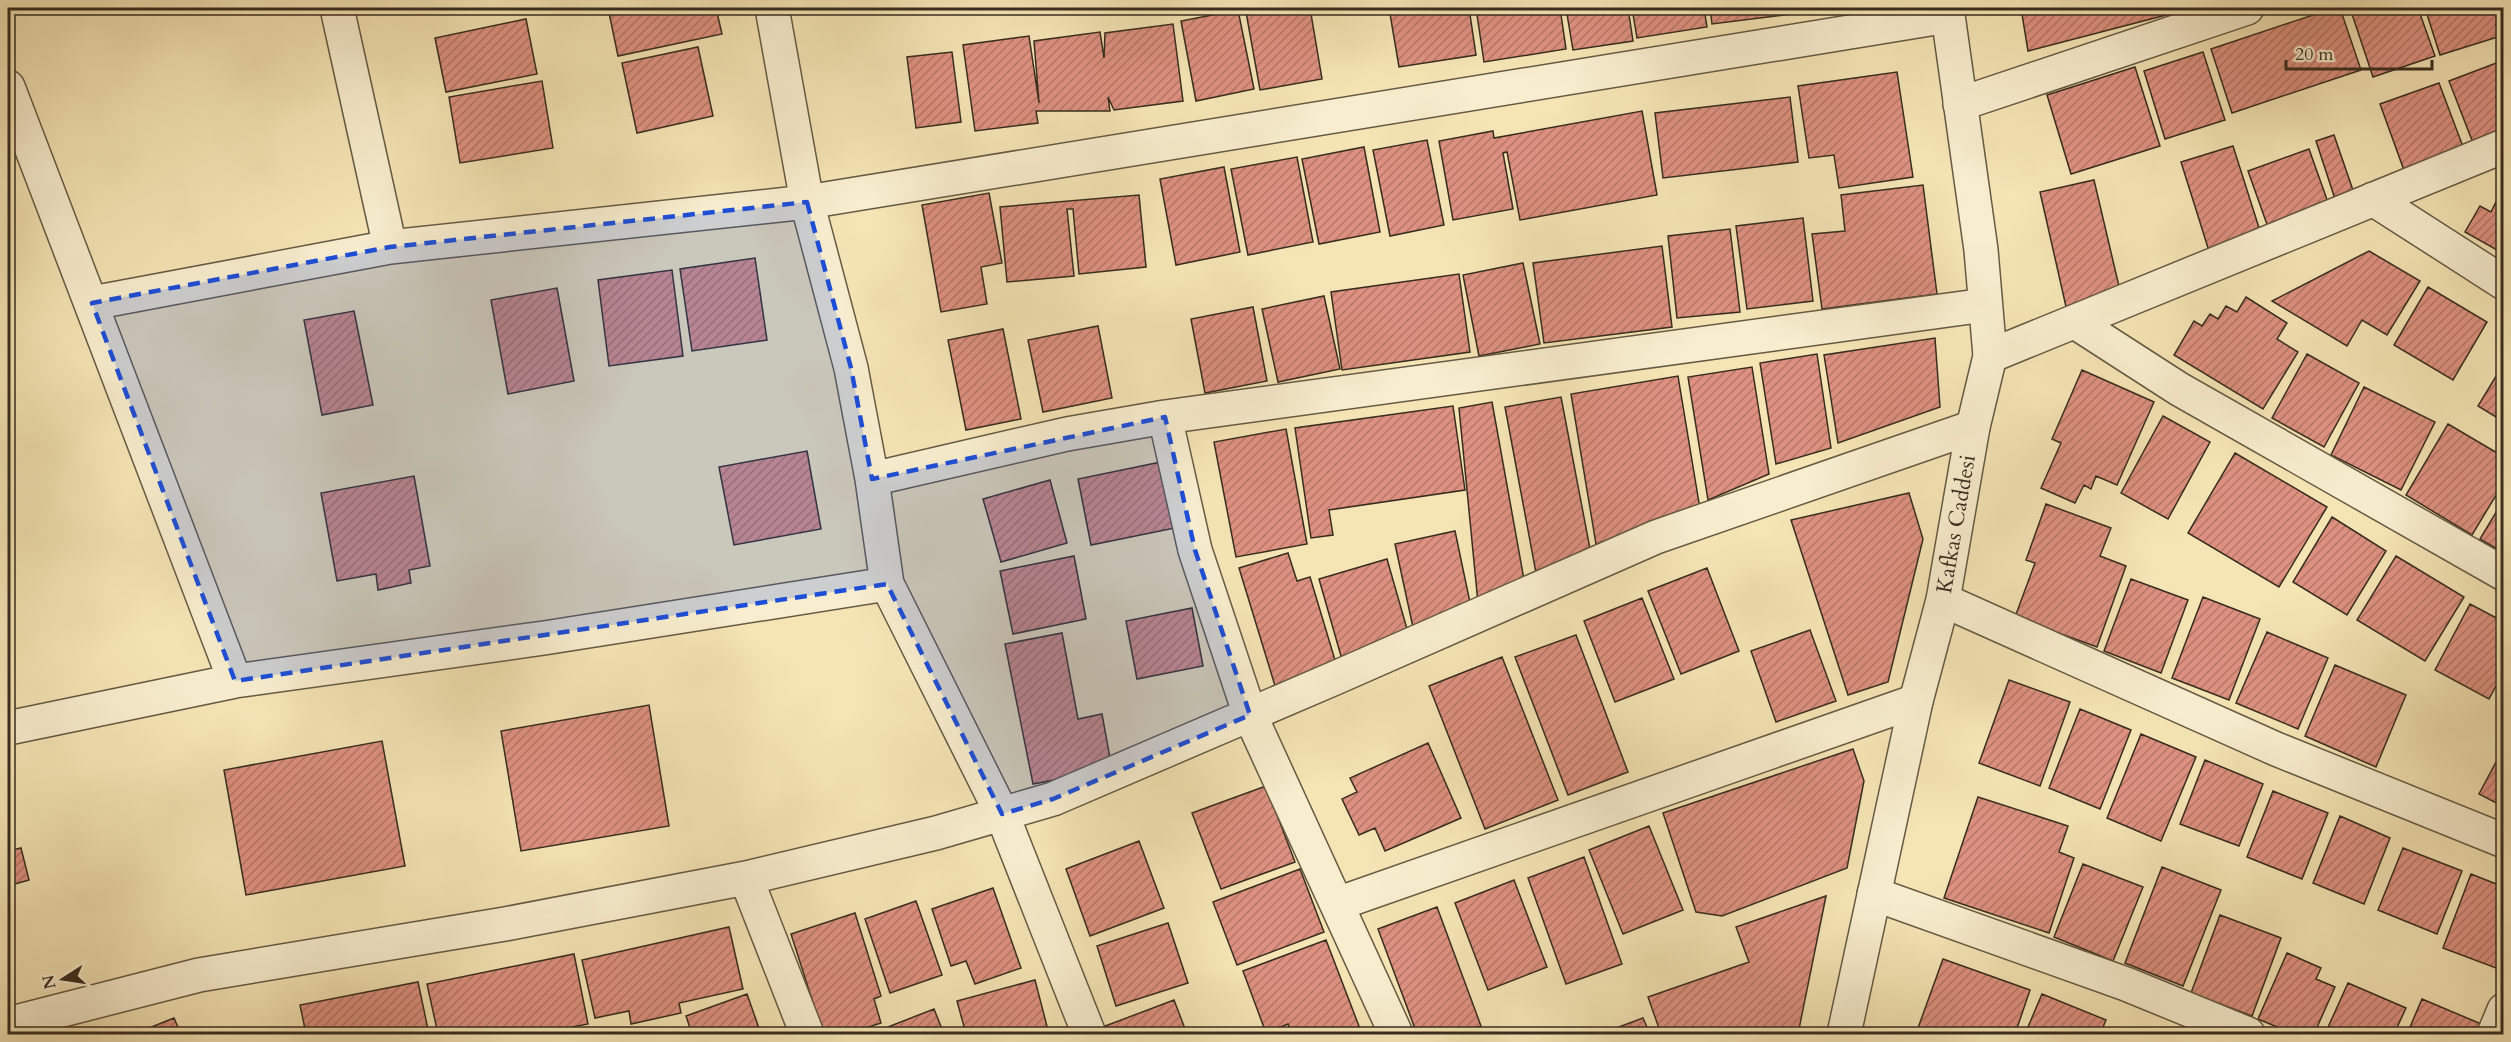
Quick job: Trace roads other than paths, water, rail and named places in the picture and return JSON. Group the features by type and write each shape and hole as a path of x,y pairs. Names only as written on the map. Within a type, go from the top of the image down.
{"street":[{"path":"337,8 390,247"},
{"path":"772,8 807,202 851,368 872,479 887,584 1002,814 1089,1035"},
{"path":"1960,104 2247,8"},
{"path":"92,303 390,247 807,202 1947,12"},
{"name":"Kafkas Caddesi","path":"1844,1035 1916,701 1943,600 1973,427 1990,356 1981,250 1947,12"},
{"path":"8,87 235,681"},
{"path":"1990,356 2504,146"},
{"path":"2373,199 2504,283"},
{"path":"872,479 1067,434 1165,417 1985,305"},
{"path":"2075,322 2179,389 2504,574"},
{"path":"1165,417 1195,550 1250,715 1396,1035"},
{"path":"8,1024 199,975 506,924 746,878 936,833 1053,799 1656,537 1973,427"},
{"path":"8,728 235,681 544,638 887,584"},
{"path":"1943,600 2276,748 2504,841"},
{"path":"1337,904 1916,701"},
{"path":"746,878 807,1035"},
{"path":"1874,894 2126,984 2193,1024 2248,1035"},
{"path":"2494,1035 2504,1010"}]}
